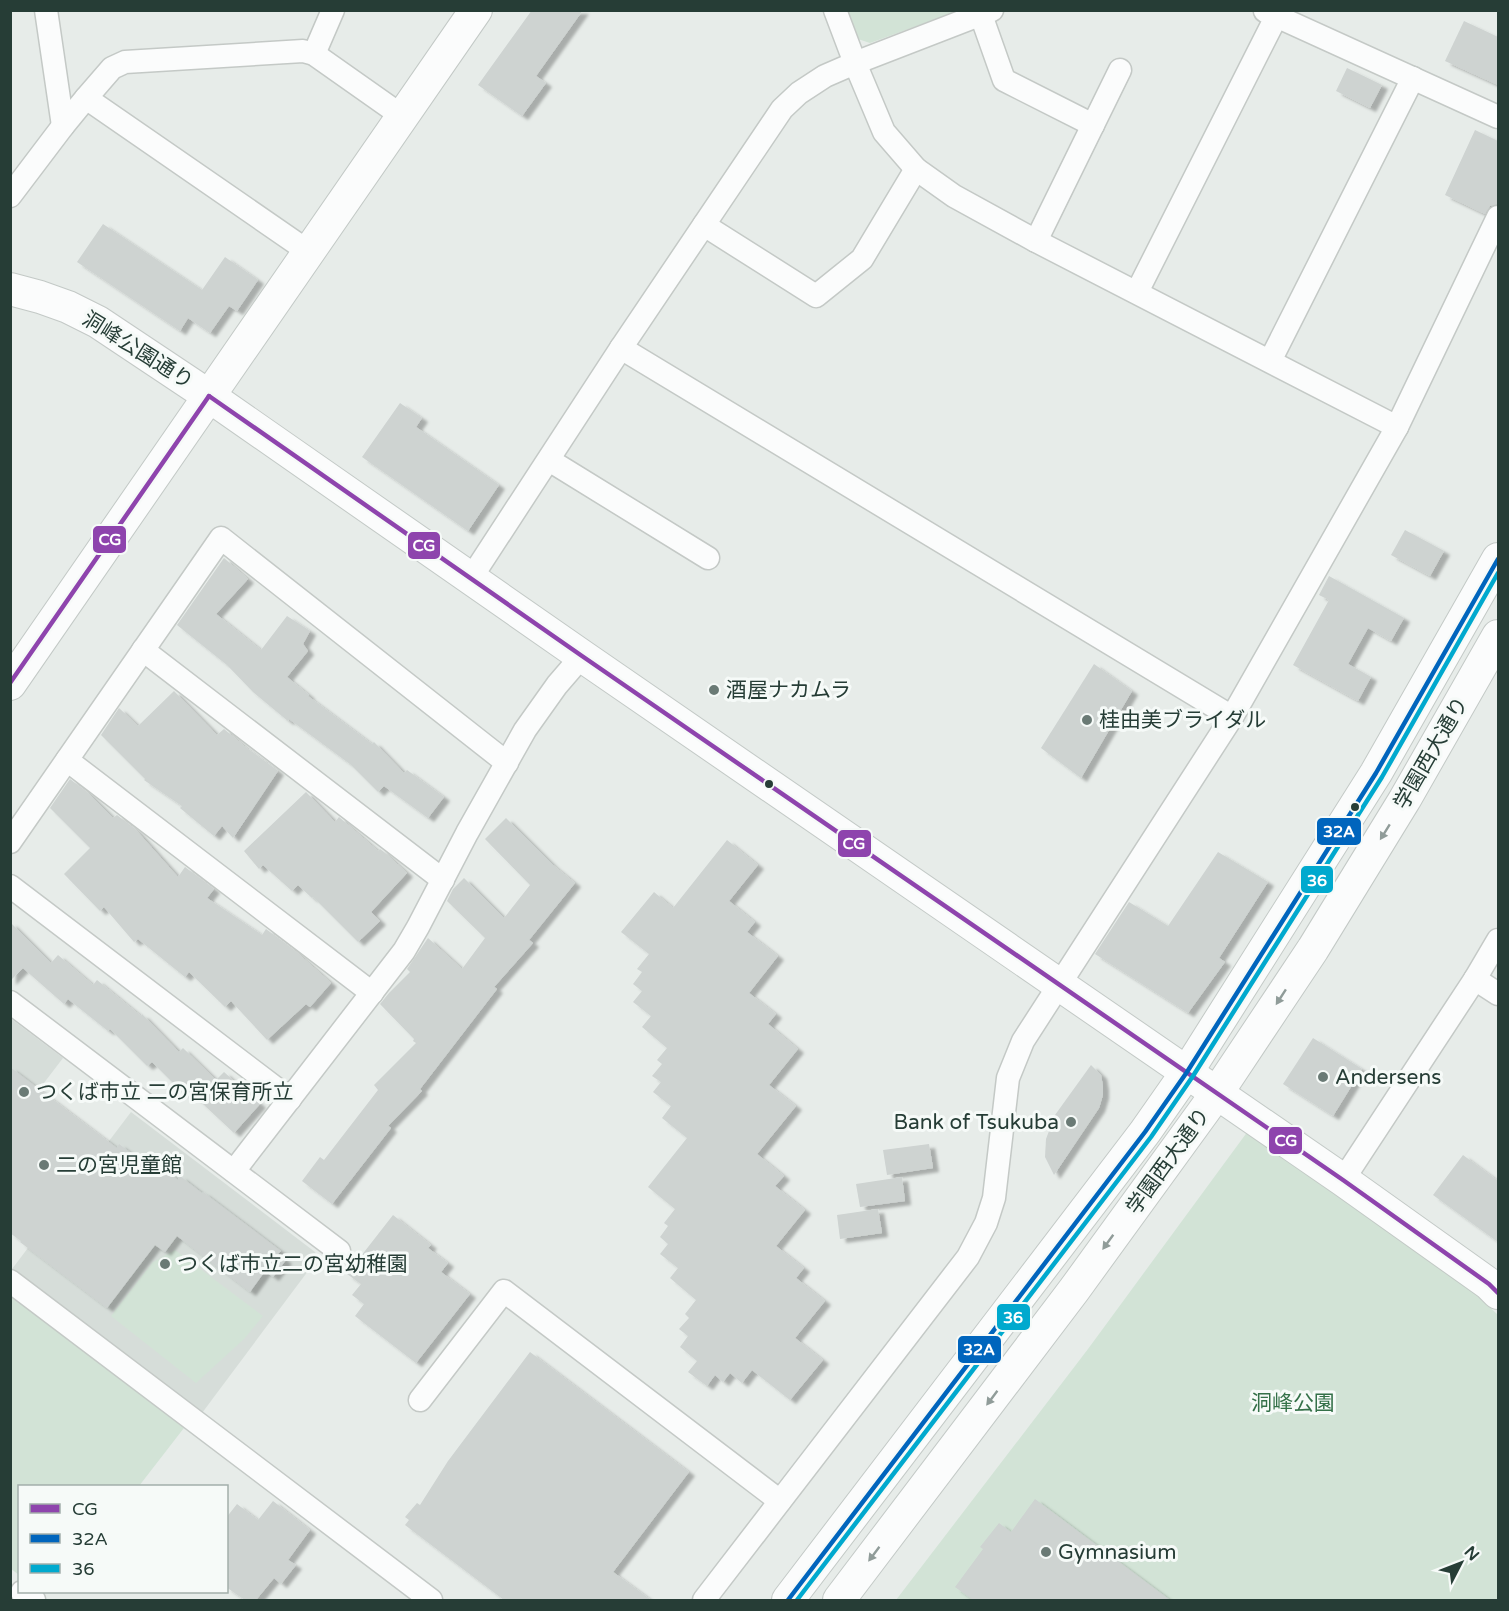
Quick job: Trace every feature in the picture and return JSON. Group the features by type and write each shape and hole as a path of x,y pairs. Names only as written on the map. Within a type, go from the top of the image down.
{"street":[{"path":"46,10 63,126"},
{"path":"314,54 333,10"},
{"path":"10,684 476,10"},
{"path":"835,10 884,132 916,169 954,196 1036,240 1397,427"},
{"path":"471,578 621,348 782,109 799,93 825,76 855,63 986,13 1004,80 1093,125"},
{"path":"1137,292 1270,14 1498,117"},
{"path":"10,196 86,98 112,68 125,62 303,51 314,54 402,116"},
{"path":"1036,240 1120,70"},
{"path":"1270,361 1413,78"},
{"path":"86,98 309,252"},
{"path":"704,225 816,296 862,259 916,169"},
{"path":"704,1600 968,1257 986,1223 994,1198 1008,1078 1023,1041 1232,717 1397,427 1498,217"},
{"name":"洞峰公園通り","path":"10,289 68,307 98,321 1187,1071 1489,1284 1498,1293"},
{"path":"621,348 1232,717"},
{"path":"549,460 708,558"},
{"path":"10,842 220,538 507,763"},
{"name":"学園西大通り","path":"788,1600 1124,1160 1187,1071 1376,773 1498,560"},
{"name":"学園西大通り","path":"839,1600 1081,1280 1217,1093 1313,949 1381,839 1498,636"},
{"path":"143,650 443,880"},
{"path":"234,1171 404,951 467,833 531,721 582,656"},
{"path":"67,760 372,993"},
{"path":"10,886 290,1099"},
{"path":"1343,1180 1475,979 1498,940"},
{"path":"1475,979 1498,994"},
{"path":"10,1002 339,1251"},
{"path":"10,1281 431,1600"},
{"path":"420,1400 504,1291 780,1501"}],"shaded area":[{"name":"つくば市立 二の宮保育所立","path":"10,1018 63,1058 11,1126 10,1126"},
{"name":"つくば市立二の宮幼稚園","path":"131,1112 315,1252 317,1259 202,1413 12,1269"}],"green space":[{"path":"848,10 958,11 870,43 858,39"},
{"name":"洞峰公園","path":"1248,1131 1461,1280 1498,1315 1498,1600 896,1600 1088,1349"},
{"path":"175,1250 263,1316 244,1339 196,1383 111,1316 153,1262"},
{"path":"10,1289 187,1424 140,1485 18,1485 18,1574 10,1568"}],"building":[{"path":"532,10 583,10 536,76 546,83 522,116 478,85"},
{"path":"1464,21 1498,37 1498,85 1445,61"},
{"path":"1347,68 1382,85 1370,108 1336,91"},
{"path":"1475,130 1498,141 1498,204 1490,206 1485,214 1445,195"},
{"path":"103,224 202,290 225,257 258,280 237,311 229,306 210,333 188,318 180,331 77,262"},
{"path":"400,403 422,418 416,427 499,485 468,531 362,457"},
{"path":"1405,530 1444,551 1430,576 1391,555"},
{"path":"224,558 248,579 216,614 261,650 287,616 310,631 303,644 308,651 287,677 308,696 372,744 374,742 404,773 407,770 444,797 428,818 384,786 378,792 350,764 289,719 288,721 253,692 227,665 177,625"},
{"path":"1329,576 1404,618 1391,641 1368,628 1348,664 1371,677 1358,701 1293,665 1329,600 1319,595"},
{"name":"桂由美ブライダル","path":"1094,664 1132,691 1081,778 1041,748"},
{"path":"174,691 217,735 224,729 278,771 233,838 222,826 214,836 180,808 182,806 144,780 101,735 119,708 138,726"},
{"path":"70,779 113,818 117,815 136,830 178,877 185,867 214,889 207,898 262,935 266,929 331,983 310,1007 306,1004 267,1040 231,1001 225,1007 189,972 185,977 138,939 134,942 104,907 100,911 64,874 90,848 50,808"},
{"path":"306,792 335,822 339,817 407,873 371,912 380,921 358,942 298,885 292,891 263,865 259,869 244,851"},
{"path":"506,818 553,865 575,883 529,940 533,943 494,987 497,989 420,1089 422,1091 388,1126 391,1128 332,1204 302,1181 320,1157 324,1160 378,1090 374,1085 416,1043 380,1004 410,972 407,969 428,938 462,969 485,938 447,901 453,889 464,878 504,918 530,885 485,839"},
{"path":"727,840 758,865 729,901 755,922 747,932 778,956 749,993 776,1014 768,1024 798,1049 769,1085 796,1106 757,1154 784,1176 775,1186 805,1210 776,1246 804,1268 796,1278 825,1301 795,1338 823,1360 790,1400 752,1370 742,1383 730,1373 723,1382 715,1375 707,1386 688,1372 697,1361 680,1347 688,1336 679,1329 689,1318 685,1314 696,1300 670,1278 678,1268 660,1254 668,1244 660,1237 668,1226 664,1223 675,1209 648,1187 687,1138 662,1118 671,1106 653,1092 661,1082 652,1076 662,1064 657,1060 667,1048 642,1027 651,1016 633,1002 642,991 633,984 642,972 637,969 649,954 621,932 654,892 673,908"},
{"path":"1218,852 1268,882 1219,958 1225,962 1188,1013 1095,954 1129,902 1168,926"},
{"path":"10,922 51,963 58,955 93,985 97,980 141,1016 142,1014 179,1052 183,1048 216,1080 224,1072 260,1104 234,1133 188,1090 184,1094 152,1062 147,1066 110,1029 108,1031 68,999 64,1004 23,968 10,981"},
{"name":"Andersens","path":"1313,1038 1362,1069 1333,1116 1283,1084"},
{"name":"Bank of Tsukuba","path":"1091,1065 1101,1075 1103,1095 1099,1108 1054,1175 1045,1157 1046,1139 1055,1115"},
{"path":"10,1067 117,1148 119,1144 148,1166 153,1160 178,1180 180,1176 203,1192 281,1251 278,1254 286,1260 273,1277 265,1271 250,1292 177,1236 165,1252 155,1245 107,1308 10,1233"},
{"path":"929,1144 933,1168 887,1175 883,1150"},
{"path":"1463,1155 1498,1181 1498,1242 1433,1195"},
{"path":"902,1177 905,1201 860,1207 856,1184"},
{"path":"878,1209 882,1233 840,1239 837,1215"},
{"path":"393,1215 431,1245 428,1248 448,1263 441,1272 470,1294 416,1363 355,1316 364,1304 352,1295 361,1284 347,1274"},
{"path":"530,1352 689,1472 613,1572 651,1600 504,1600 405,1525 409,1520 405,1517 417,1503 420,1505 448,1461"},
{"name":"Gymnasium","path":"1035,1499 1170,1600 973,1600 955,1587 983,1549 980,1547 999,1523 1011,1532"},
{"path":"273,1501 310,1530 288,1560 296,1565 281,1584 274,1578 256,1600 245,1600 228,1588 228,1515 237,1504 258,1520"}],"transit line":[{"name":"CG","path":"209,396 1343,1180 1489,1284 1498,1293"},
{"name":"CG","path":"10,683 209,396"},
{"name":"32A","path":"788,1600 1145,1132 1187,1072 1376,773 1498,559"},
{"name":"36","path":"797,1600 1151,1137 1193,1076 1382,777 1498,573"}],"place":[{"name":"酒屋ナカムラ","path":"714,690"},
{"name":"桂由美ブライダル","path":"1087,720"},
{"name":"Andersens","path":"1323,1077"},
{"name":"つくば市立 二の宮保育所立","path":"24,1092"},
{"name":"Bank of Tsukuba","path":"1071,1122"},
{"name":"二の宮児童館","path":"44,1165"},
{"name":"つくば市立二の宮幼稚園","path":"165,1264"},
{"name":"Gymnasium","path":"1046,1552"}]}
